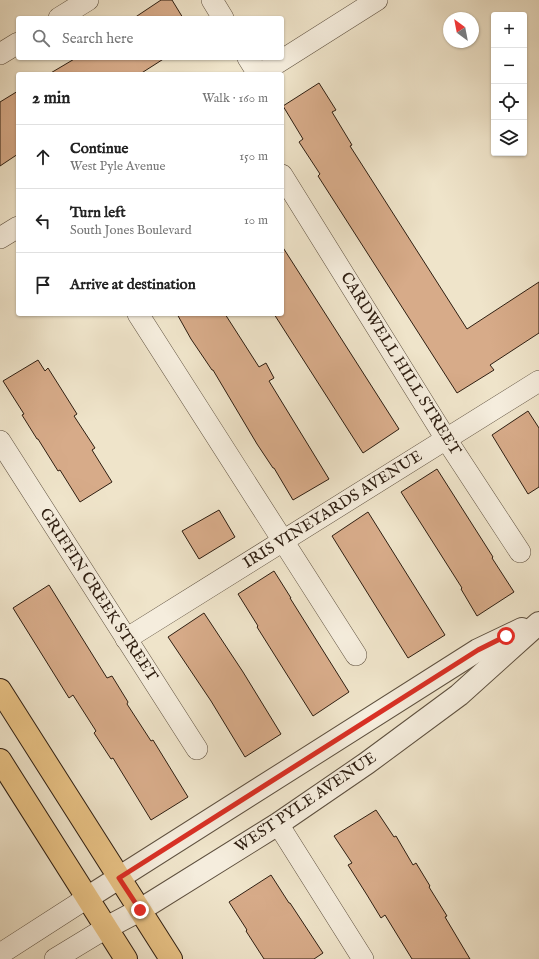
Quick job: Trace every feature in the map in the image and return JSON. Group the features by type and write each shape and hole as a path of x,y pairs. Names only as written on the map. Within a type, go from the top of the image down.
{"main road":[{"path":"0,690 171,959"},
{"path":"0,760 126,959"}],"street":[{"path":"62,16 88,0"},
{"path":"212,0 222,16"},
{"path":"284,58 377,0"},
{"path":"0,54 16,44"},
{"path":"249,60 258,72"},
{"path":"262,72 281,60"},
{"name":"CARDWELL HILL STREET","path":"284,178 446,439 520,552"},
{"path":"0,238 16,228"},
{"path":"139,316 356,655"},
{"name":"IRIS VINEYARDS AVENUE","path":"126,639 539,381"},
{"name":"GRIFFIN CREEK STREET","path":"0,441 197,749"},
{"name":"WEST PYLE AVENUE","path":"55,959 106,928 140,910 278,824 390,747 459,695 539,622"},
{"name":"WEST PYLE AVENUE","path":"0,954 478,650 539,622"},
{"path":"278,824 363,959"}],"building":[{"path":"161,0 172,0 182,16 137,16"},
{"path":"73,60 162,60 143,72 52,72"},
{"path":"319,83 336,110 332,112 352,145 350,146 467,329 539,282 539,333 490,365 494,370 457,393 318,176 320,174 299,142 303,139 284,105"},
{"path":"16,92 16,155 0,166 0,102"},
{"path":"284,249 399,429 363,453 275,316 284,316"},
{"path":"178,316 226,316 259,367 266,363 274,378 269,381 329,479 293,500 274,468 257,444 213,370 191,339"},
{"path":"38,360 45,371 48,368 77,414 74,416 95,448 92,450 112,482 80,502 60,470 58,471 37,439 22,415 24,414 3,381"},
{"path":"528,411 539,428 539,487 528,494 492,435"},
{"path":"437,469 514,592 477,616 461,589 462,588 401,492"},
{"path":"219,510 235,537 199,559 182,531"},
{"path":"368,512 445,635 408,658 332,536"},
{"path":"274,571 349,692 313,716 238,594"},
{"path":"49,585 107,678 112,676 128,702 127,704 151,741 153,740 188,797 151,820 113,758 111,759 94,733 96,731 73,695 69,698 13,608"},
{"path":"204,613 243,672 281,734 245,757 211,701 168,637"},
{"path":"376,810 394,837 396,836 413,865 416,863 470,959 412,959 385,915 381,918 348,865 352,863 334,836"},
{"path":"271,875 323,953 314,959 264,959 229,902"}],"route":[{"path":"140,910 119,878 478,650 506,636"}]}
